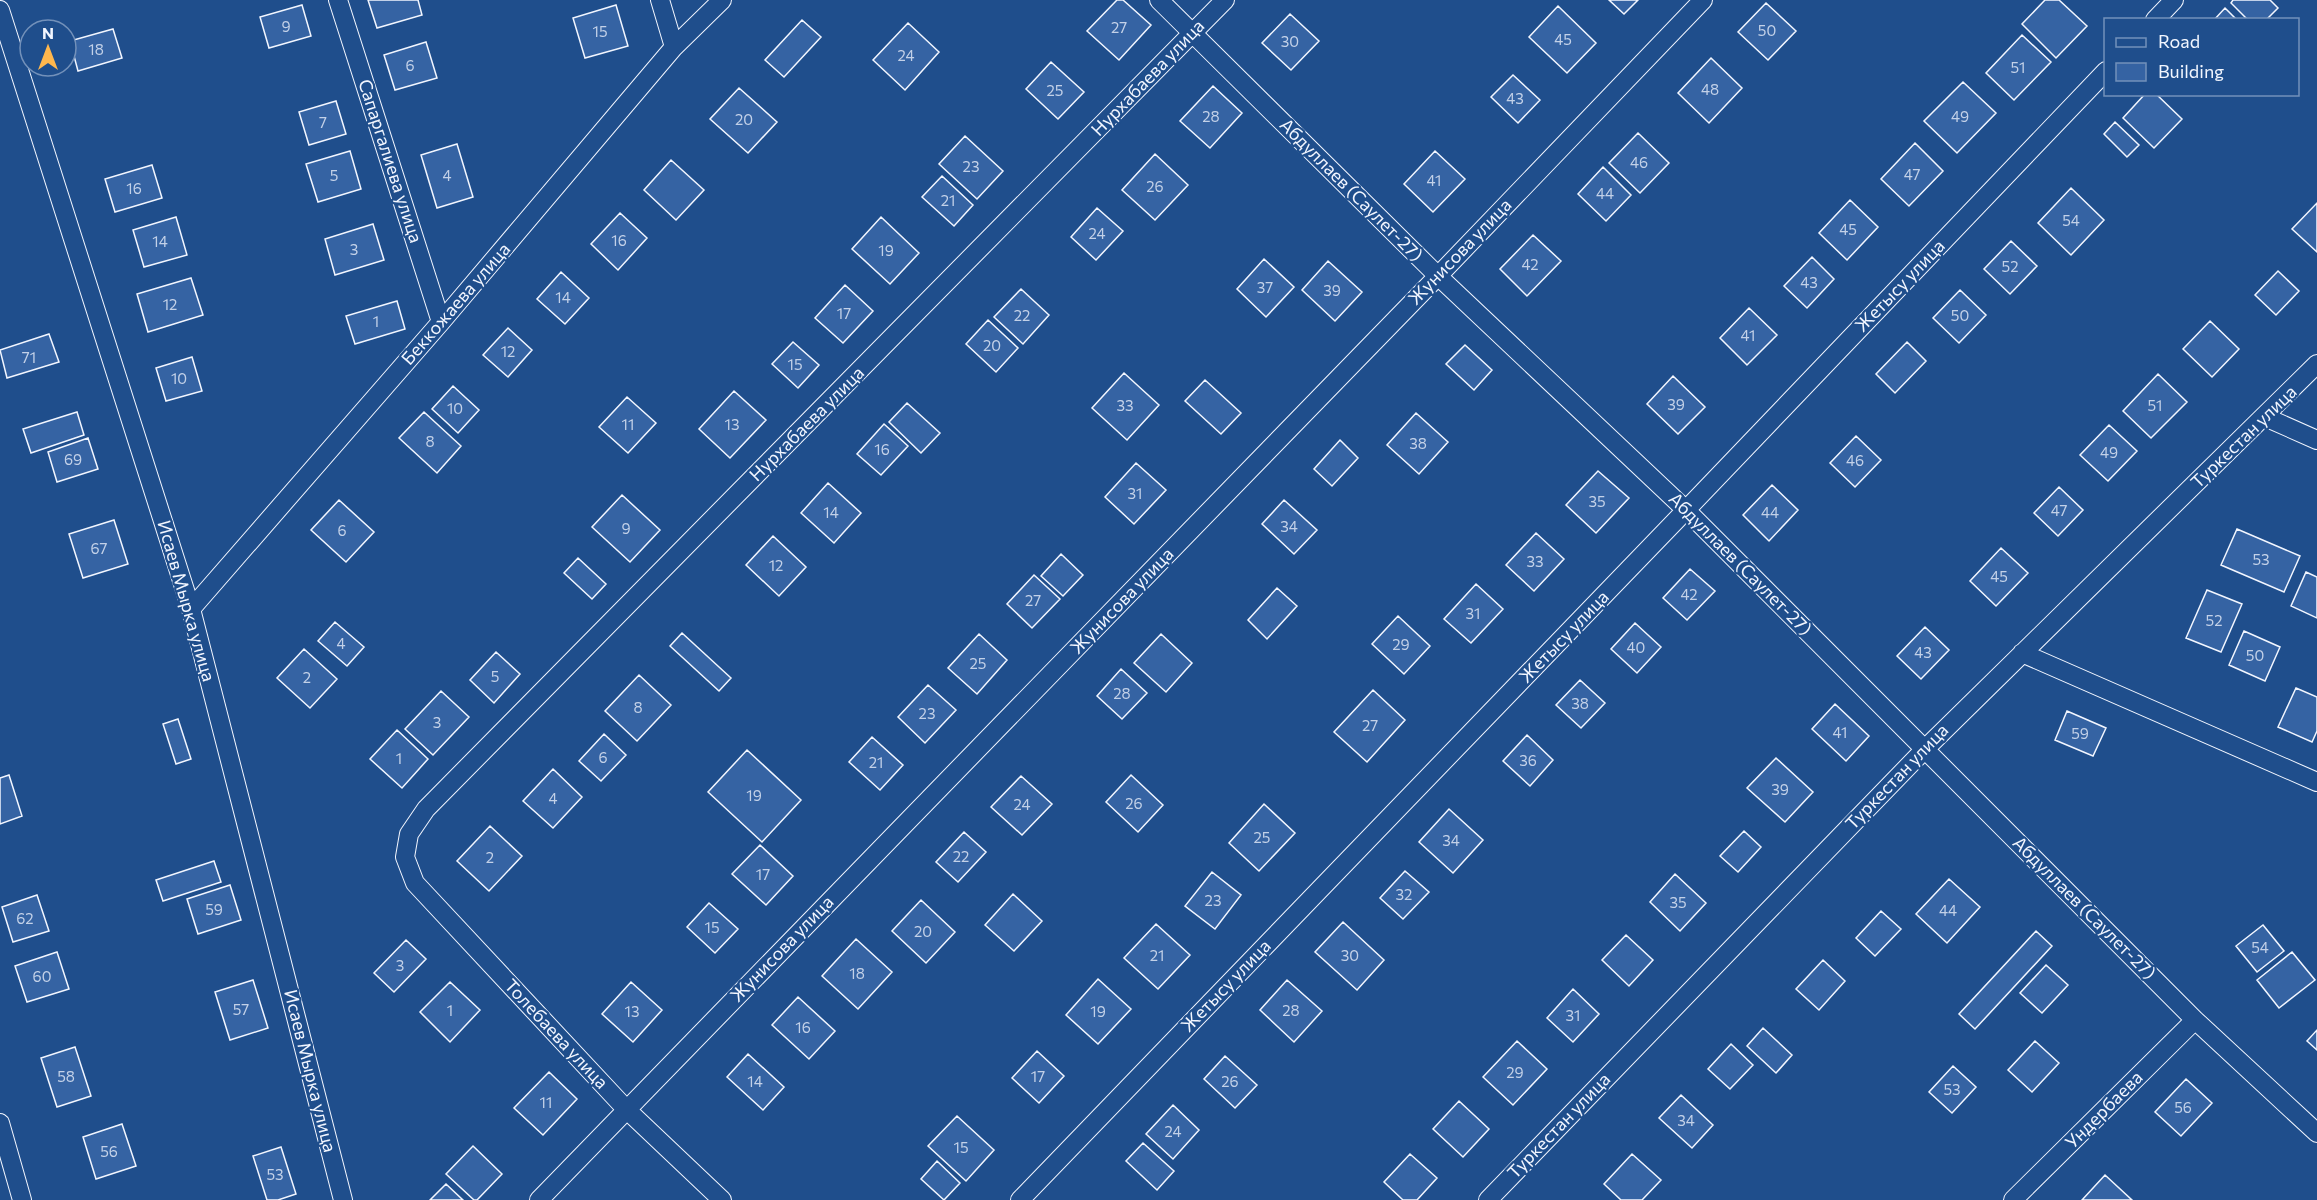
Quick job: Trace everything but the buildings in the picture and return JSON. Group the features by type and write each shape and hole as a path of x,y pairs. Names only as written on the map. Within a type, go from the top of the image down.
{"street":[{"name":"Сапаргалиева улица","path":"338,0 441,322"},
{"path":"660,0 674,47"},
{"name":"Беккожаева улица","path":"191,609 441,322 674,47 722,0"},
{"name":"Абдуллаев (Саулет-27)","path":"1159,0 1438,276 1686,510 2195,1020 2317,1133"},
{"name":"Нурхабаева улица","path":"405,857 409,834 426,809 1225,0"},
{"name":"Жунисова улица","path":"539,1200 1438,276 1703,0"},
{"path":"2157,18 2174,0"},
{"name":"Исаев Мырка улица","path":"0,10 8,64 191,609 343,1200"},
{"name":"Жетысу улица","path":"1020,1200 2104,73"},
{"name":"Туркестан улица","path":"1488,1200 1925,748 2317,364"},
{"path":"2265,417 2317,440"},
{"path":"2022,653 2317,782"},
{"name":"Толебаева улица","path":"405,857 415,883 626,1109 722,1200"},
{"name":"Ундербаева","path":"2013,1200 2195,1020"},
{"path":"0,1123 22,1200"}]}
